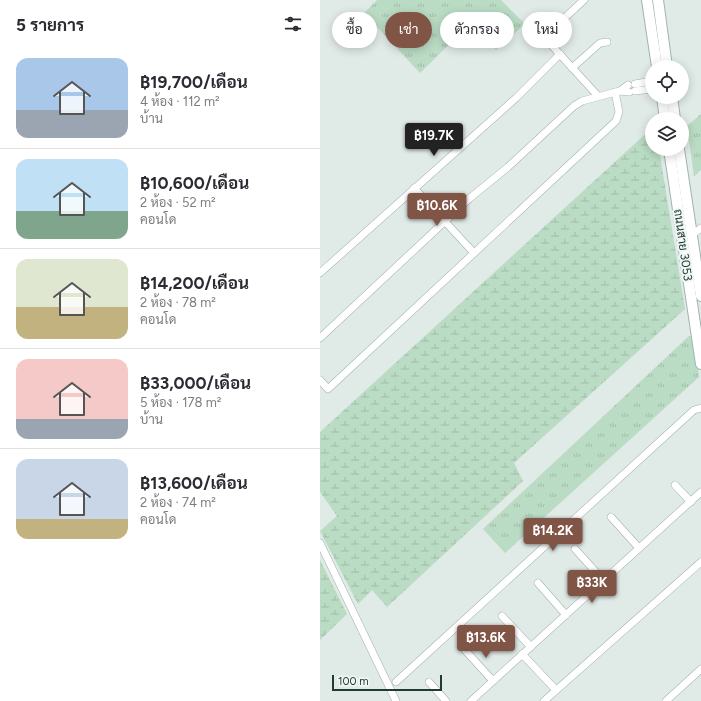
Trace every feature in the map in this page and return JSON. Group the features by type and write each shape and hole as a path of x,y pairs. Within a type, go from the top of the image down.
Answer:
{"main road":[{"path":"647,0 656,60"},
{"path":"658,0 666,60"},
{"name":"ถนนสาย 3053","path":"670,156 701,364"},
{"name":"ถนนสาย 3053","path":"680,156 701,296"}],"street":[{"path":"584,0 544,37 598,96"},
{"path":"572,68 600,43 607,42"},
{"path":"320,273 516,98 560,54"},
{"path":"320,338 445,221 508,167 574,106 582,101 645,83"},
{"path":"632,88 645,89"},
{"path":"320,380 328,389 616,121 619,112 617,91"},
{"path":"414,188 474,253"},
{"path":"692,235 701,228"},
{"path":"396,682 694,410 701,408"},
{"path":"675,484 691,502"},
{"path":"471,701 701,492"},
{"path":"611,517 640,548"},
{"path":"320,543 396,701"},
{"path":"575,549 604,581"},
{"path":"544,701 701,562"},
{"path":"538,583 566,615"},
{"path":"502,616 530,647"},
{"path":"465,650 493,680"},
{"path":"522,654 556,690"},
{"path":"666,701 701,669"},
{"path":"429,682 446,701"}],"green space":[{"path":"377,0 501,0 513,12 440,12 440,48 446,48 420,73 397,48 432,48 432,12 385,12 385,36 377,27 377,12 365,12"},
{"path":"514,13 522,21 522,27 514,34"},
{"path":"701,114 701,170 694,176 689,140 689,124"},
{"path":"645,134 645,156 660,156 685,309 514,463 523,481 387,607 372,590 358,604 320,531 337,516 320,492 320,432"},
{"path":"689,336 694,336 699,377 505,553 483,529"},
{"path":"320,560 347,614 320,640"}]}
